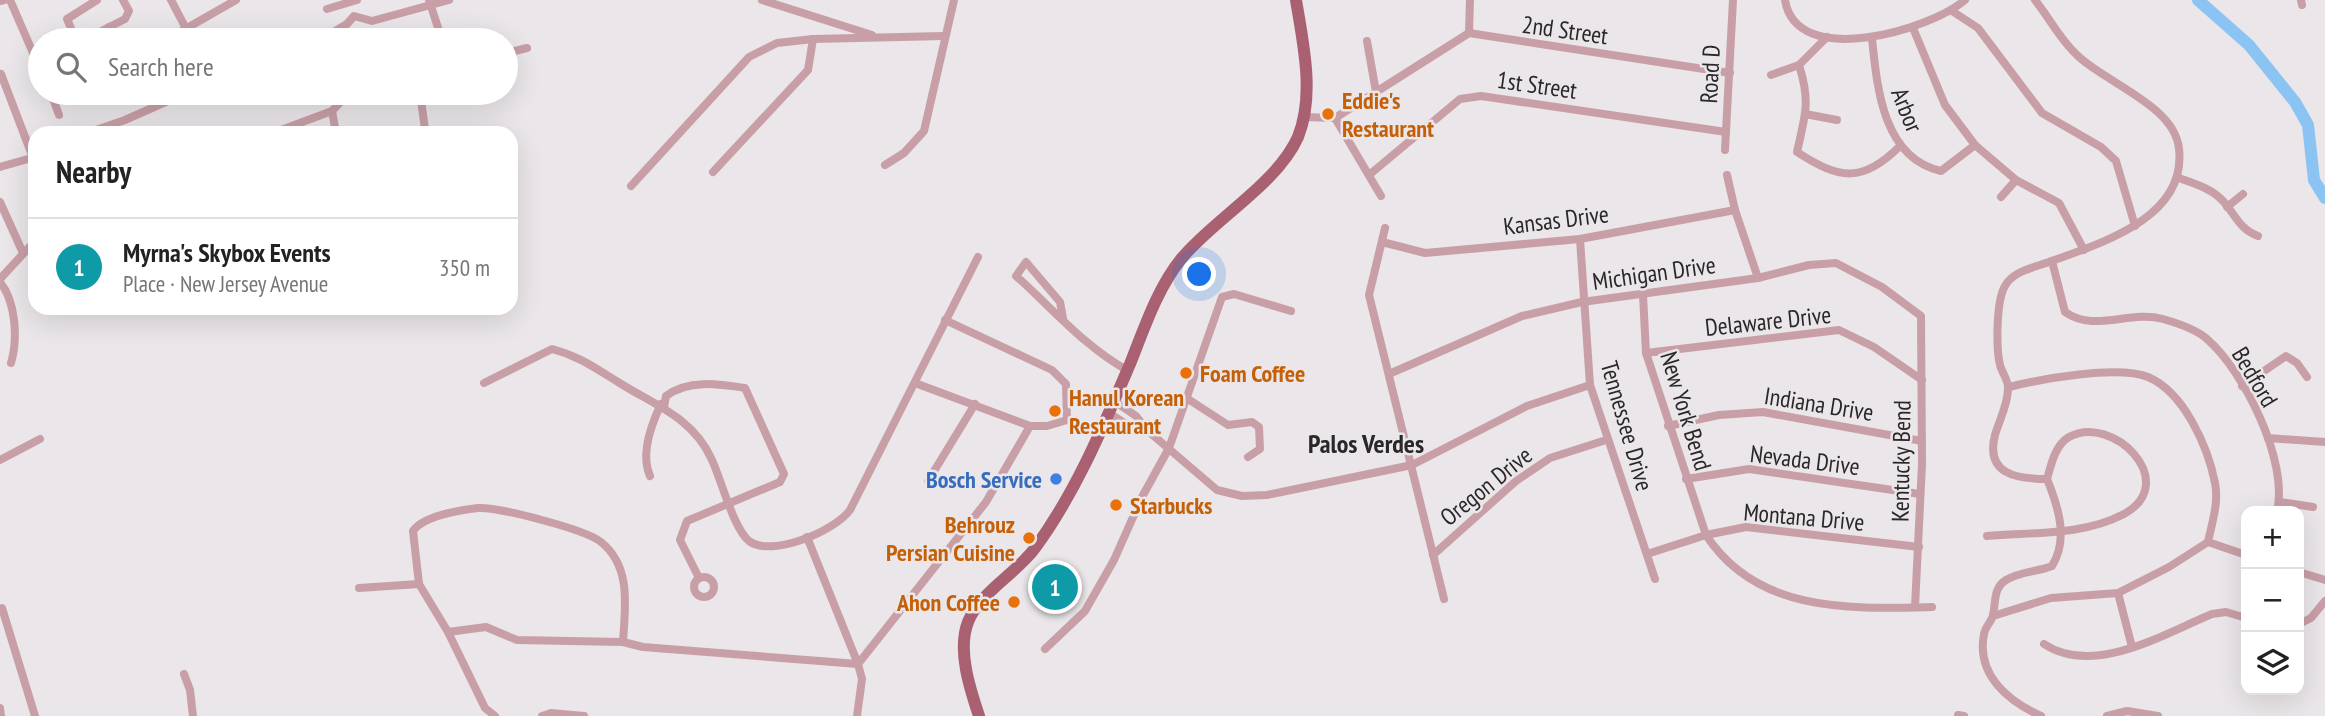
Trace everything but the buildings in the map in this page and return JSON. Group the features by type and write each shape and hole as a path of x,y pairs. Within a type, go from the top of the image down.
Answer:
{"main road":[{"path":"979,716 965,653 969,619 979,605 1036,547 1101,433 1165,284 1180,260 1289,153 1303,117 1306,75 1296,0"}],"street":[{"path":"10,0 28,41"},
{"path":"71,28 67,19 97,0"},
{"path":"109,27 127,16 129,11 123,0"},
{"path":"171,0 186,28"},
{"path":"327,9 357,0"},
{"path":"340,28 354,16 372,20 449,0"},
{"path":"762,0 881,38"},
{"path":"885,165 904,153 924,131 954,0"},
{"path":"1303,117 1335,118 1469,33 1470,0"},
{"name":"Road D","path":"1725,150 1733,0"},
{"path":"1785,0 1787,12 1801,28 1827,37 1872,38 1913,29 1952,11 1965,0"},
{"path":"2035,0 2072,51 2097,73 2163,116 2179,145 2179,178 2156,209 2135,226 2084,250 2014,275 2004,286 1997,336 2000,364 2009,387 1992,445 1993,460 2002,471 2027,479 2047,479"},
{"path":"189,28 230,1"},
{"path":"430,3 438,28"},
{"path":"1952,11 1978,28 2042,113 2101,147 2116,161 2135,226"},
{"path":"1913,29 1945,106 1975,145 2016,180 2059,204 2084,250"},
{"name":"2nd Street","path":"1469,33 1730,73"},
{"path":"631,186 749,57 777,43 813,39 944,36"},
{"path":"1771,75 1799,65 1827,37"},
{"name":"Arbor","path":"1872,38 1877,87 1900,146 1922,167 1941,171 1975,145"},
{"path":"713,172 808,70 813,39"},
{"path":"1367,41 1376,92"},
{"path":"518,50 527,48"},
{"path":"1799,65 1807,92 1797,152 1835,172 1866,173 1900,146"},
{"path":"1,74 28,144"},
{"name":"1st Street","path":"1369,175 1460,99 1481,96 1726,132"},
{"path":"56,105 59,115"},
{"path":"106,126 162,105"},
{"path":"303,126 332,111 338,105"},
{"path":"422,105 425,126"},
{"path":"332,111 335,126"},
{"path":"1805,114 1837,120"},
{"path":"1335,118 1381,196"},
{"path":"1,165 28,161"},
{"path":"1728,176 1735,210 1758,278"},
{"path":"2179,178 2209,189 2227,207 2236,221 2258,236"},
{"path":"2001,197 2016,180"},
{"path":"2227,207 2244,194"},
{"path":"0,202 23,253"},
{"name":"Kansas Drive","path":"1382,242 1425,253 1580,239 1735,210"},
{"path":"1385,228 1369,295 1444,599"},
{"name":"Tennessee Drive","path":"1580,239 1582,302 1590,385 1606,440 1655,579"},
{"path":"11,363 15,338 9,300 0,281 28,250"},
{"path":"484,383 552,349 593,364 618,382 662,405 692,428 704,443 745,536 757,545 773,547 836,525 850,510 978,257"},
{"name":"Bedford","path":"2052,261 2065,312 2076,319 2087,322 2140,316 2180,325 2205,337 2233,367 2268,438 2278,470 2279,506"},
{"path":"1063,318 1060,302 1026,262 1016,276 1063,318 1113,362 1127,370"},
{"name":"Michigan Drive","path":"1389,374 1521,316 1582,302 1758,278 1809,265 1836,263 1882,287 1921,316"},
{"path":"1045,649 1085,611 1114,560 1142,497 1169,448 1222,297 1234,294 1291,311"},
{"name":"New York Bend","path":"1643,295 1646,352 1668,426 1706,535"},
{"name":"Kentucky Bend","path":"1915,607 1922,441 1921,316"},
{"path":"945,320 1052,370 1066,384 1067,420"},
{"name":"Delaware Drive","path":"1646,352 1839,330 1874,347 1922,380"},
{"path":"2242,386 2286,356 2297,363 2307,377"},
{"path":"1993,616 2051,598 2118,593 2169,567 2208,542 2215,513 2216,485 2201,443 2170,390 2147,377 2127,373 2048,378 2009,387"},
{"path":"915,383 1030,426 1047,426 1067,420 1101,433"},
{"path":"650,476 645,465 647,446 666,396 677,387 705,385 747,390 784,477 780,482 692,517 684,526 680,540 682,547 699,578"},
{"path":"1112,407 1136,416 1149,432 1217,490 1242,496 1267,495 1412,466 1527,406 1590,385"},
{"path":"1188,399 1228,425 1252,422 1259,427 1260,449 1248,457"},
{"path":"928,481 975,404"},
{"path":"1112,407 1131,427 1149,432"},
{"name":"Indiana Drive","path":"1668,426 1720,415 1763,412 1922,441"},
{"path":"858,664 986,502 1030,426"},
{"path":"1987,536 2061,533 2123,514 2142,500 2148,480 2140,462 2128,447 2111,436 2090,433 2069,437 2054,453 2047,479 2059,506 2061,533 2052,566 2023,572 2004,581 1997,590 1993,616 1984,632 1983,658 1996,687 2022,708 2041,716"},
{"path":"2268,438 2325,442"},
{"path":"0,460 40,439"},
{"name":"Oregon Drive","path":"1433,555 1516,481 1575,448 1606,440"},
{"name":"Nevada Drive","path":"1686,479 1749,469 1920,494"},
{"path":"2280,502 2313,507"},
{"path":"495,716 485,708 448,632 419,584 413,531 422,523 479,508 579,530 602,543 625,579 623,642"},
{"name":"Montana Drive","path":"1647,554 1706,535 1746,527 1919,547"},
{"path":"1706,535 1720,558 1749,580 1779,595 1853,609 1932,607"},
{"path":"807,537 858,664 862,679 857,716"},
{"path":"2208,542 2241,553"},
{"path":"2304,574 2325,580"},
{"path":"359,588 419,584"},
{"path":"2118,593 2132,648"},
{"path":"2304,622 2311,618 2325,601"},
{"path":"2,608 35,716"},
{"path":"2043,644 2054,651 2086,658 2132,648 2212,614 2226,612 2241,616"},
{"path":"448,632 486,627 517,639 541,642 623,642 643,647 858,664"},
{"path":"184,674 190,690 193,716"},
{"path":"0,708 1,716"},
{"path":"2107,716 2127,711 2158,716"},
{"path":"542,716 551,713 584,716"}],"waterway":[{"path":"2198,0 2249,45 2295,102 2308,125 2314,180 2325,198"}],"place":[{"name":"Eddie's Restaurant","path":"1328,114"},
{"name":"Foam Coffee","path":"1186,373"},
{"name":"Hanul Korean Restaurant","path":"1055,411"},
{"name":"Bosch Service","path":"1056,479"},
{"name":"Starbucks","path":"1116,505"},
{"name":"Behrouz Persian Cuisine","path":"1029,538"},
{"name":"Myrna's Skybox Events","path":"1055,587"},
{"name":"Ahon Coffee","path":"1014,602"}],"district":[{"name":"Palos Verdes","path":"1366,443"}]}
